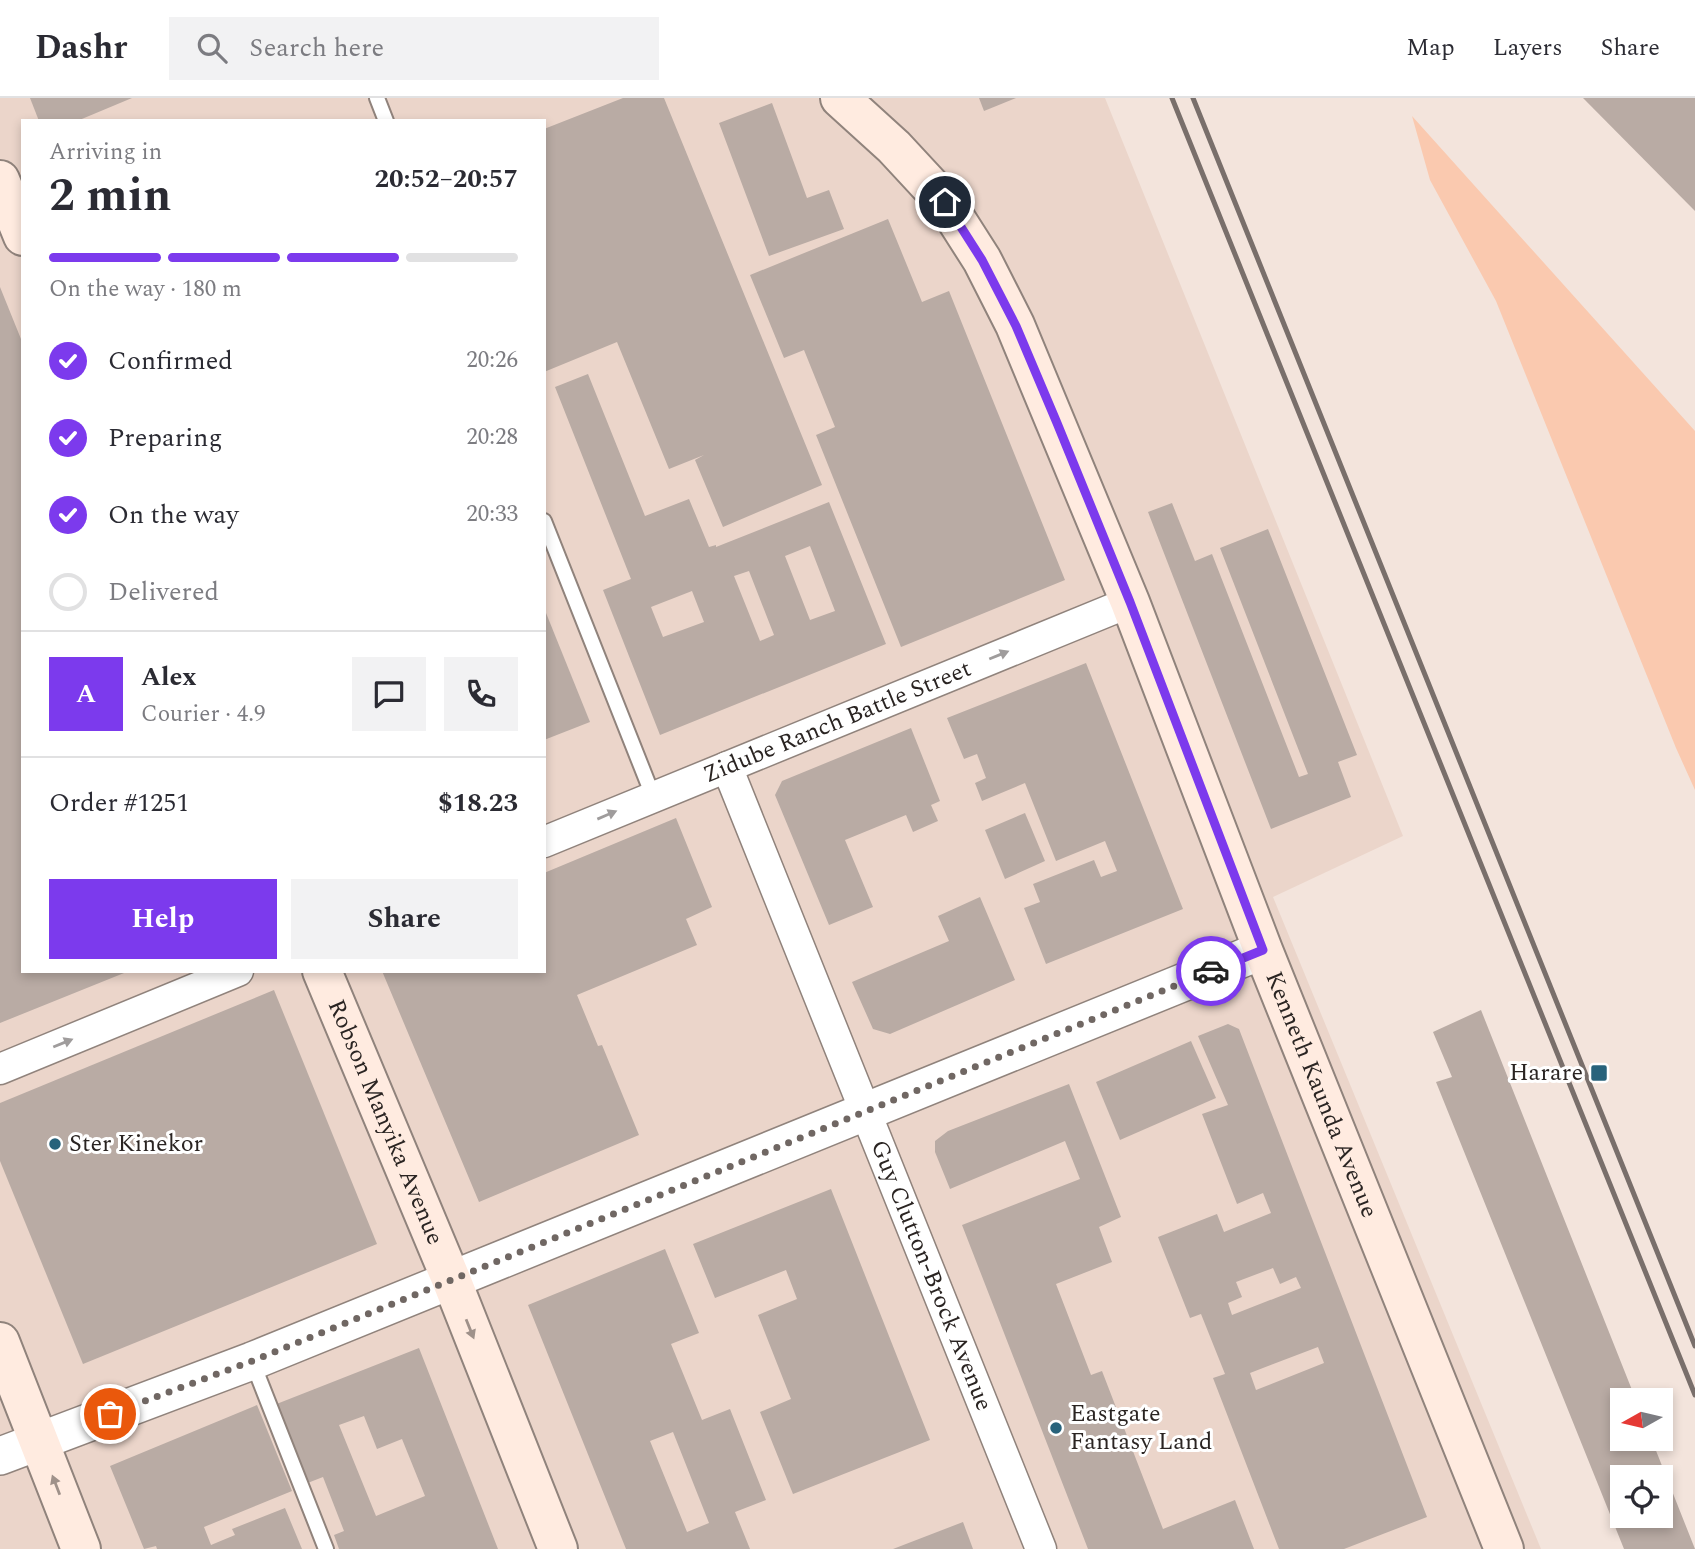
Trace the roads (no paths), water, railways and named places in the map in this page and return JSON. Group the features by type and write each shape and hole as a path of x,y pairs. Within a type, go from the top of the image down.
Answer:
{"main road":[{"name":"Kenneth Kaunda Avenue","path":"840,98 894,148 945,202 982,260 1016,326 1130,602 1263,950 1504,1549"},
{"path":"0,180 21,231"},
{"name":"Robson Manyika Avenue","path":"323,973 451,1279 558,1549"},
{"path":"0,1342 80,1549"}],"street":[{"name":"Zidube Ranch Battle Street","path":"546,841 1130,602"},
{"name":"Guy Clutton-Brock Avenue","path":"727,767 1041,1549"},
{"path":"0,1456 252,1361 1263,950"},
{"path":"0,1069 233,973"}],"lane":[{"path":"377,98 385,119"},
{"path":"546,526 653,796"},
{"path":"252,1361 326,1549"}],"railway":[{"path":"1172,98 1695,1395"},
{"path":"1193,98 1695,1346"}],"place":[{"name":"Harare","path":"1599,1073"},
{"name":"Ster Kinekor","path":"55,1144"},
{"name":"Eastgate Fantasy Land","path":"1056,1428"}]}
